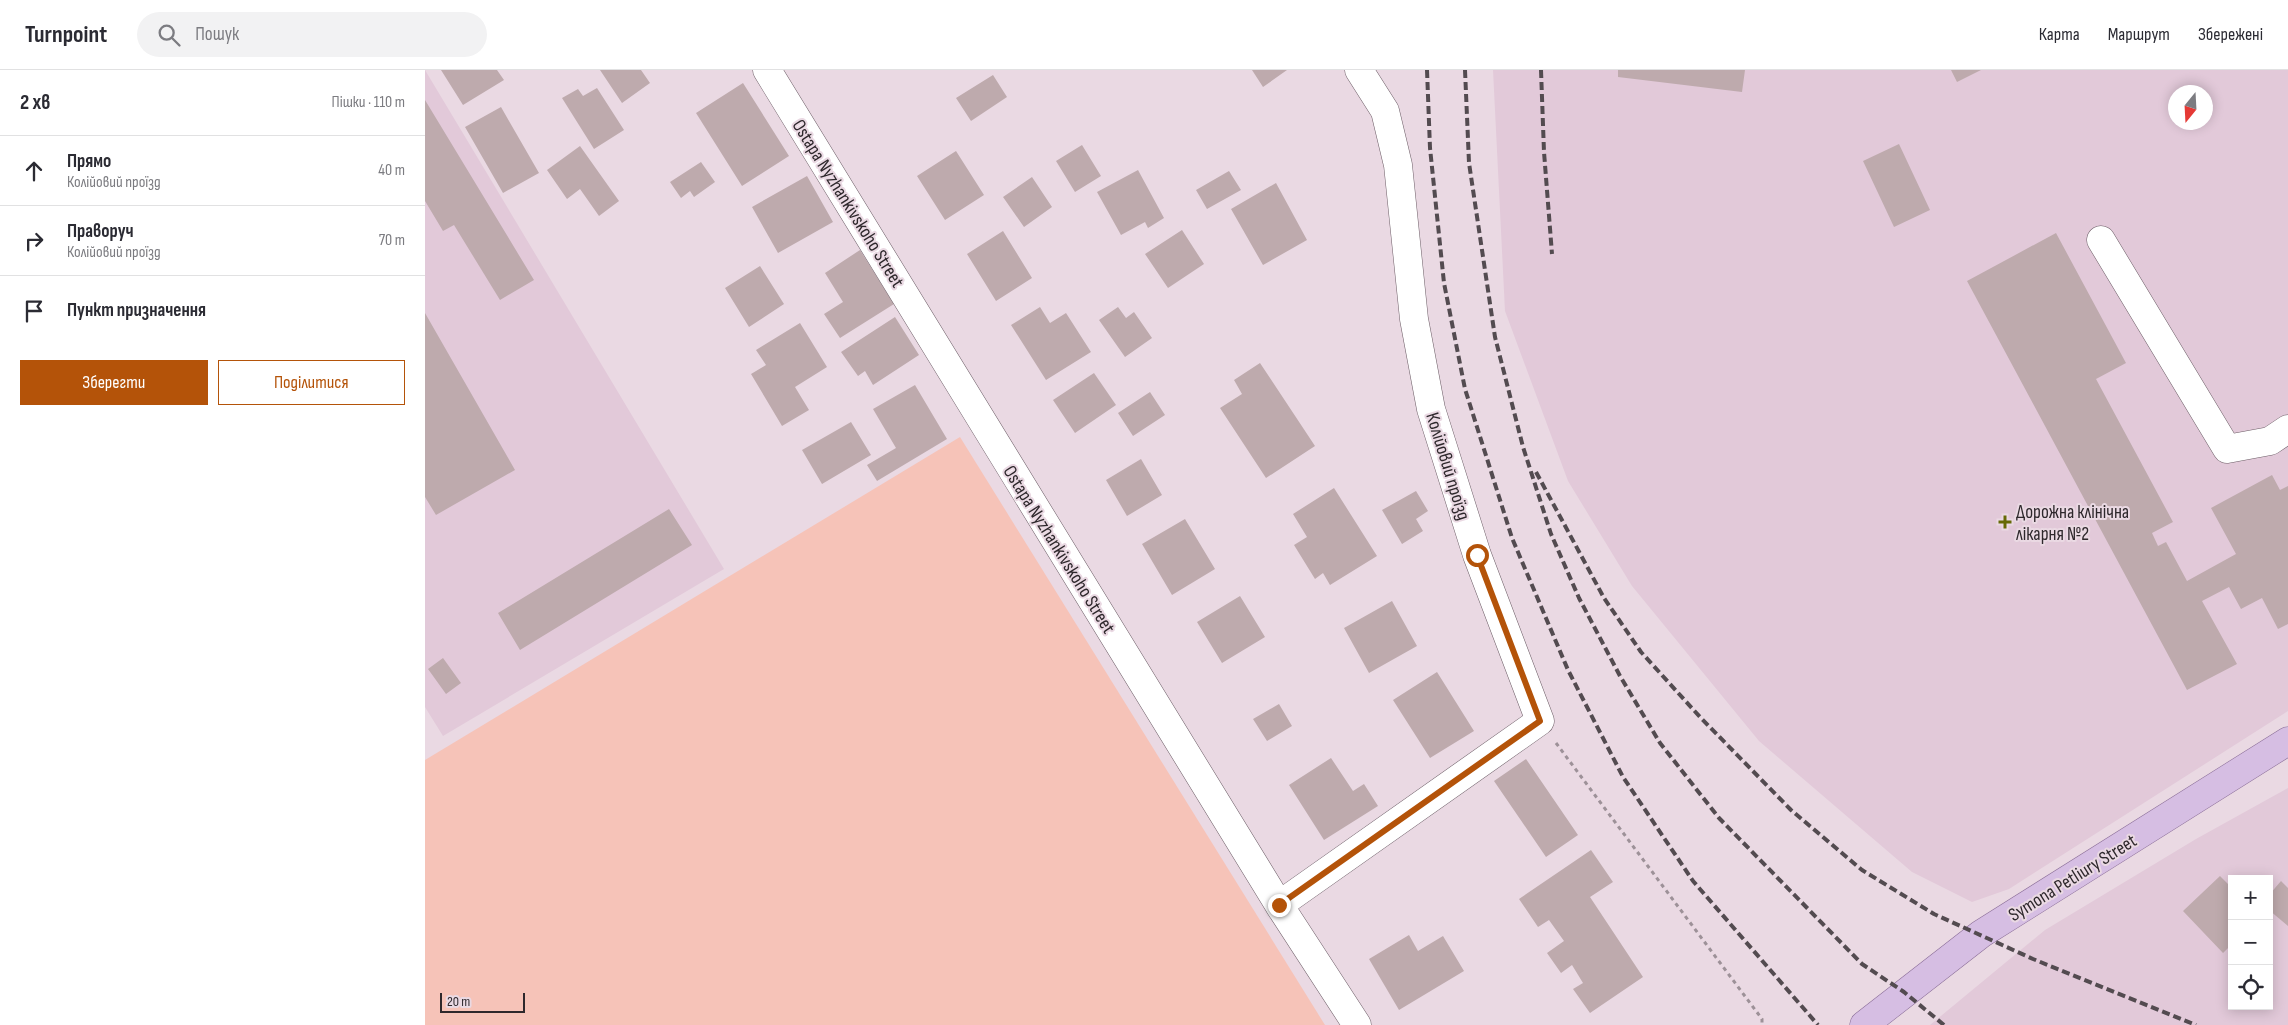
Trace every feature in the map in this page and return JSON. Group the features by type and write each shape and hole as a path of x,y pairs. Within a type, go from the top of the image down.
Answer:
{"main road":[{"name":"Symona Petliury Street","path":"1864,1025 1981,934 2288,742"}],"street":[{"name":"Ostapa Nyzhankivskoho Street","path":"767,70 1279,905 1357,1025"},
{"name":"Колійовий проїзд","path":"1359,70 1385,111 1398,165 1414,319 1431,409 1477,555 1540,721"},
{"path":"2101,240 2227,449 2270,441 2288,429"},
{"path":"1279,905 1540,721"}],"path":[{"path":"1540,721 1762,1019 1763,1025"}],"shaded area":[{"path":"425,70 724,569 443,736 425,707"},
{"name":"Дорожна клінічна лікарня №2","path":"1493,70 2288,70 2288,711 2009,889 1972,902 1912,872 1759,741 1632,586 1568,481 1505,311"},
{"path":"960,437 1325,1025 425,1025 425,760"},
{"path":"2288,788 2288,1025 1930,1025 2045,930 2196,839"}],"building":[{"path":"441,70 497,70 504,80 463,105"},
{"path":"600,70 641,70 650,83 622,103"},
{"path":"1252,70 1287,70 1263,87"},
{"path":"1618,70 1745,70 1742,92 1618,77"},
{"path":"1951,70 1981,70 1957,82"},
{"path":"993,75 1007,97 971,121 956,98"},
{"path":"743,83 789,156 742,186 696,113"},
{"path":"597,88 624,130 594,149 562,98 578,89 583,96"},
{"path":"425,100 534,280 500,300 454,225 443,231 425,201"},
{"path":"501,107 539,173 503,193 465,127"},
{"path":"1899,144 1930,210 1894,227 1863,161"},
{"path":"1082,145 1101,176 1075,192 1056,161"},
{"path":"580,146 619,201 599,216 580,189 567,199 547,170"},
{"path":"956,151 984,195 945,220 917,176"},
{"path":"701,162 715,182 694,197 690,191 681,198 670,182"},
{"path":"1138,170 1164,218 1148,228 1145,222 1121,235 1097,192"},
{"path":"1229,171 1241,190 1207,209 1196,190"},
{"path":"807,176 833,222 778,253 752,207"},
{"path":"1032,177 1052,207 1024,227 1003,197"},
{"path":"1276,183 1307,240 1263,265 1231,209"},
{"path":"1182,230 1204,264 1168,288 1145,254"},
{"path":"1003,231 1032,278 996,301 967,254"},
{"path":"2056,233 2126,363 2096,379 2173,522 2152,533 2158,546 2166,542 2187,581 2236,554 2211,508 2272,475 2280,490 2288,486 2288,624 2278,629 2262,598 2241,609 2229,587 2202,601 2237,664 2187,690 1967,281"},
{"path":"860,250 894,304 840,338 824,314 843,302 825,273"},
{"path":"760,266 784,304 749,327 725,288"},
{"path":"1040,307 1050,323 1066,313 1091,352 1046,380 1011,325"},
{"path":"1118,307 1126,318 1134,312 1152,338 1125,357 1099,320"},
{"path":"425,313 515,470 436,515 425,497"},
{"path":"895,317 919,355 873,385 865,371 858,376 841,352"},
{"path":"800,323 827,367 795,387 809,410 782,426 751,374 766,365 756,350"},
{"path":"1260,363 1315,446 1266,478 1220,408 1242,394 1234,380"},
{"path":"1094,373 1116,405 1075,433 1053,400"},
{"path":"915,385 947,439 877,481 867,465 896,448 873,409"},
{"path":"1150,392 1165,415 1133,436 1118,413"},
{"path":"851,422 871,455 822,484 802,450"},
{"path":"1141,459 1162,495 1127,516 1106,480"},
{"path":"1334,488 1377,556 1330,585 1323,573 1315,579 1294,545 1307,537 1293,514"},
{"path":"1416,491 1428,511 1416,519 1423,531 1402,544 1382,510"},
{"path":"669,509 692,545 520,650 498,613"},
{"path":"1185,519 1215,569 1172,595 1142,544"},
{"path":"1240,596 1265,637 1222,663 1197,622"},
{"path":"1392,601 1417,646 1369,673 1344,628"},
{"path":"443,658 461,683 446,694 428,669"},
{"path":"1437,672 1474,731 1430,758 1393,700"},
{"path":"1279,704 1292,726 1267,741 1253,719"},
{"path":"1331,758 1353,791 1364,784 1378,806 1324,840 1289,785"},
{"path":"1526,759 1578,835 1546,857 1494,781"},
{"path":"1591,850 1613,882 1590,897 1643,977 1590,1013 1573,989 1583,983 1572,965 1561,973 1547,953 1564,941 1549,920 1538,927 1519,899"},
{"path":"2220,876 2228,884 2228,948 2223,953 2183,911"},
{"path":"2281,881 2288,888 2288,926 2273,913 2273,890"},
{"path":"1409,935 1418,951 1443,936 1464,971 1399,1010 1369,959"}],"railway":[{"path":"1427,70 1430,148 1444,283 1465,389 1512,538 1568,670 1623,777 1693,881 1818,1025"},
{"path":"1465,70 1469,163 1495,337 1523,447 1551,534 1579,598 1620,676 1660,743 1719,818 1862,964 1904,992 1944,1025"},
{"path":"1541,70 1544,152 1552,254"},
{"path":"1536,472 1604,598 1641,652 1700,717 1791,810 1862,870 1934,914 2033,959 2196,1025"}],"place":[{"name":"Дорожна клінічна лікарня №2","path":"2005,522"}],"route":[{"path":"1279,905 1540,721 1477,555"}]}
